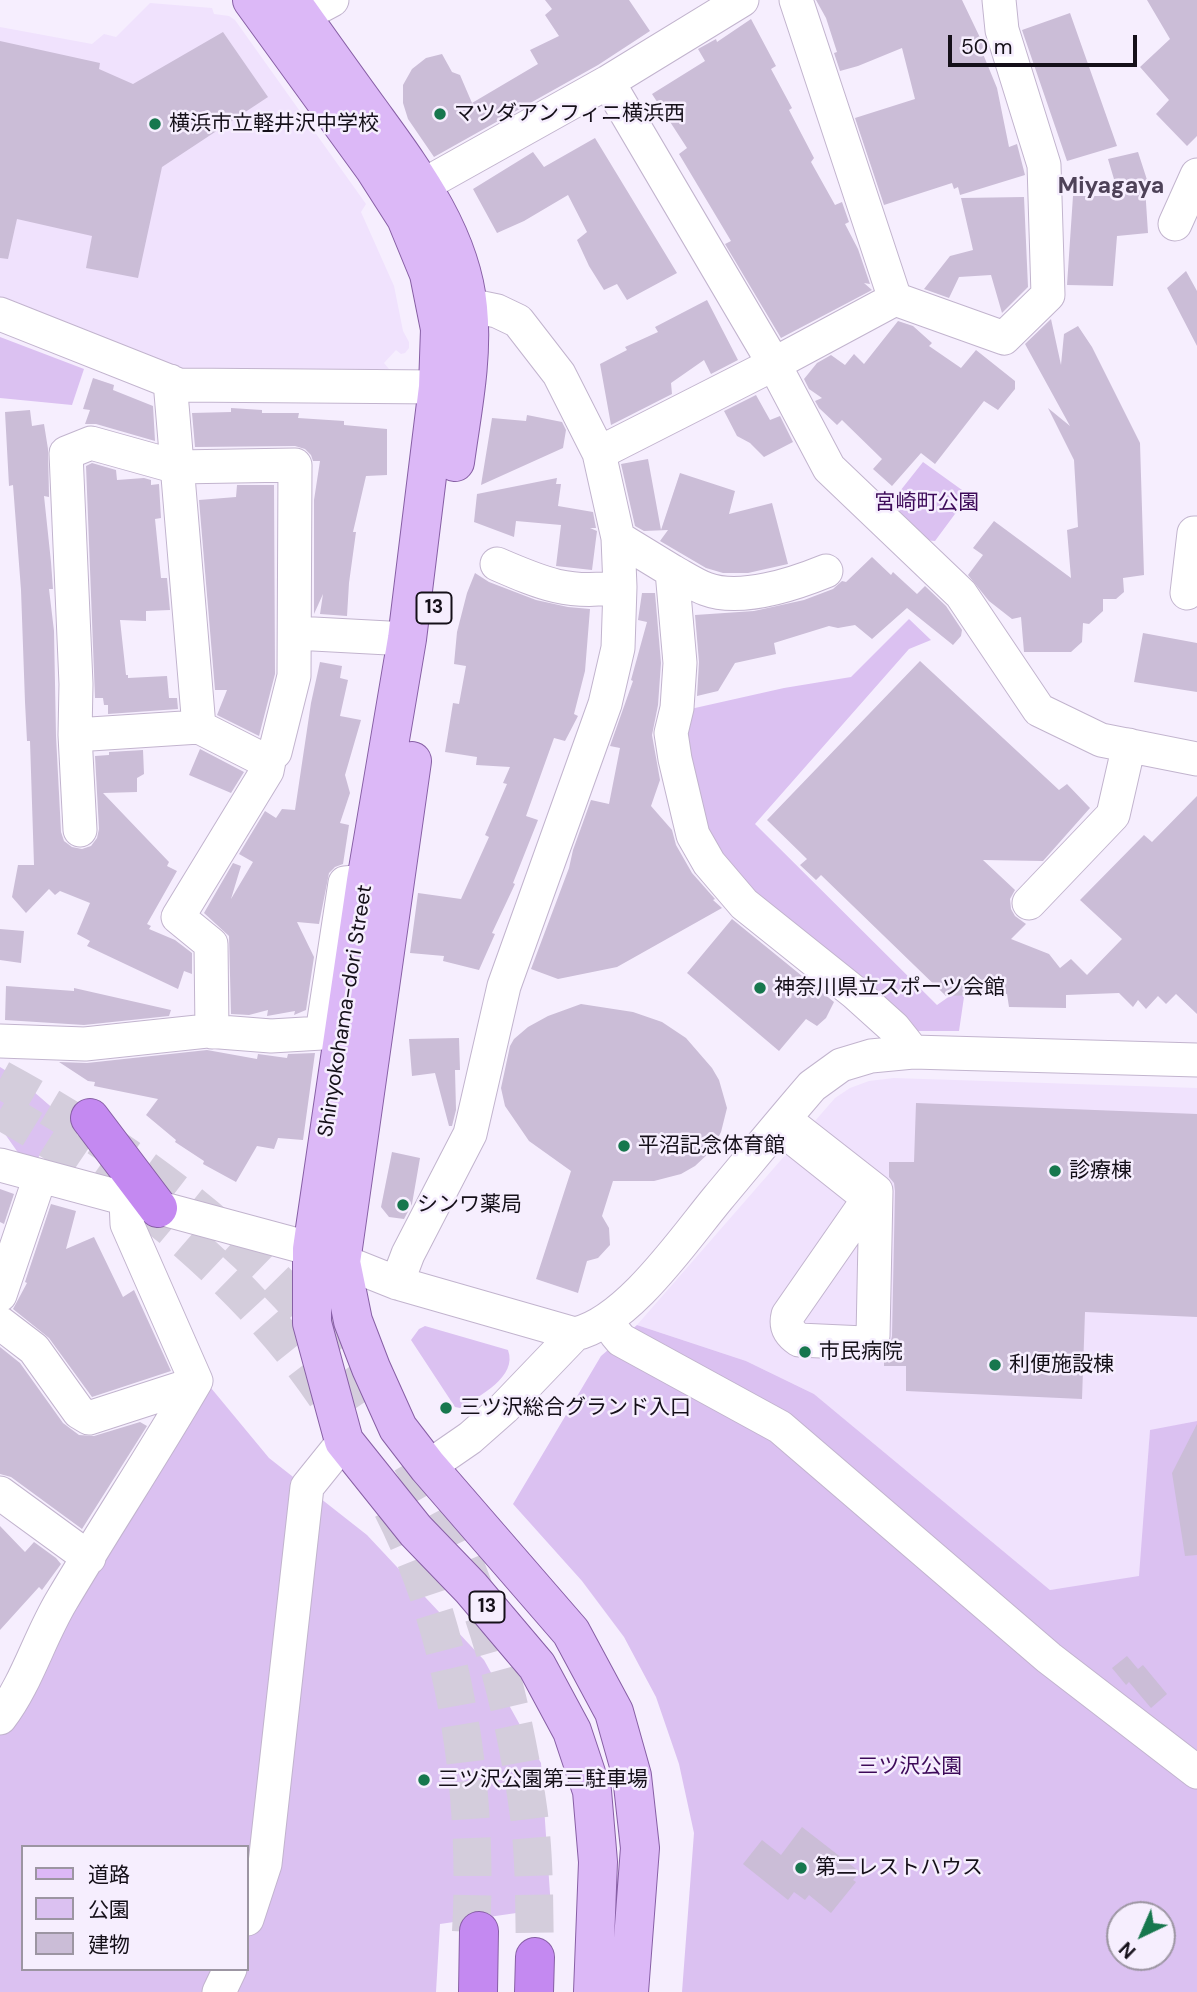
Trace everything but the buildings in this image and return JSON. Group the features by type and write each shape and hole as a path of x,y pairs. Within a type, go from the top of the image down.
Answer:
{"highway":[{"path":"90,1118 142,1204"},
{"path":"467,1992 475,1931 478,1992"}],"main road":[{"name":"Shinyokohama-dori Street","path":"253,0 374,168 406,218 429,274 440,329 438,387 407,639 366,881 326,1256 398,1428 428,1467 571,1632 614,1712 632,1776 640,1848 629,1992"},
{"name":"Shinyokohama-dori Street","path":"308,5 422,186 449,238 468,305 469,332 465,393 326,1256 312,1323 344,1441 416,1531 471,1588 537,1666 572,1731 592,1791 598,1862 593,1992"}],"street":[{"path":"422,186 608,82 742,0"},
{"path":"796,0 895,299"},
{"path":"599,453 895,299 1004,338 1048,295 1044,165 1002,30 999,0"},
{"path":"608,82 774,364 829,468 886,531 961,594 1039,710 1101,740 1197,759"},
{"path":"1175,223 1197,175"},
{"path":"397,1283 408,1254 471,1134 504,986 605,704 618,648 618,538 599,453 559,374 518,321 497,311 468,305"},
{"path":"0,314 179,385 438,387"},
{"path":"170,381 199,727"},
{"path":"75,735 199,727 260,758 275,752 294,676 295,465 177,467 91,443 66,453 76,684 75,735 80,830"},
{"path":"1185,593 1194,533 1197,533"},
{"path":"618,538 708,590 739,593 795,583 826,571"},
{"path":"497,564 537,582 563,589 593,592 620,587"},
{"path":"672,571 680,663 677,708 671,733 693,835 715,872 744,904 854,992 894,1028 913,1052"},
{"path":"295,633 407,639"},
{"path":"1029,903 1113,815 1129,745"},
{"path":"212,1032 211,944 178,917 267,771 270,756"},
{"path":"0,1041 85,1044 212,1032 271,1036 321,1033 345,883 366,881"},
{"path":"0,1165 326,1256 397,1283 575,1334 589,1331 604,1322 645,1286 812,1086 841,1065 871,1056 913,1052 1197,1060"},
{"path":"781,1122 876,1191 873,1335 863,1343 799,1340 791,1335 788,1329 788,1315 863,1206 864,1199 861,1192 781,1122"},
{"path":"0,1295 40,1177"},
{"path":"4,1710 16,1698 44,1633 196,1381 127,1224 142,1204"},
{"path":"0,1323 34,1349 79,1412 89,1418 194,1384"},
{"path":"428,1467 470,1438 504,1408 575,1334"},
{"path":"616,1334 621,1340 780,1426 1049,1658 1197,1772"},
{"path":"248,1916 265,1864 307,1487 344,1441"},
{"path":"0,1493 89,1558"},
{"path":"219,1992 229,1971"}],"shaded area":[{"name":"横浜市立軽井沢中学校","path":"150,3 212,8 214,14 229,16 235,20 366,204 361,212 394,286 403,331 409,342 405,353 401,354 396,350 384,363 389,369 362,373 180,371 0,300 0,27 92,44 104,34 116,37"},
{"path":"894,1078 1197,1088 1197,1421 1150,1431 1140,1579 1050,1590 814,1394 746,1361 637,1325 835,1098 850,1088 869,1081"}],"green space":[{"path":"0,337 84,369 72,405 0,398"},
{"name":"宮崎町公園","path":"923,462 969,495 935,541 924,540 889,505"},
{"path":"909,619 931,640 909,649 755,824 937,1005 957,991 964,997 959,1031 905,1031 713,860 677,733 686,710 784,688 851,677"},
{"path":"0,1067 18,1078 64,1118 36,1161 19,1154 0,1127"},
{"name":"三ツ沢公園","path":"637,1325 746,1361 814,1394 1050,1590 1139,1576 1150,1430 1197,1421 1197,1992 682,1992 694,1833 679,1764 656,1697 624,1637 582,1581 513,1504 601,1356"},
{"path":"425,1326 508,1350 510,1360 507,1369 495,1385 460,1408 455,1407 411,1340 419,1329"},
{"path":"211,1388 269,1458 367,1535 484,1660 541,1763 551,1908 440,1924 436,1992 0,1992 0,1708"}],"tunnel":[{"path":"0,1079 109,1145 212,1222 304,1311 344,1360 381,1413"},
{"path":"0,1110 95,1170 185,1240 227,1278 266,1319 334,1408"},
{"path":"411,1461 461,1555 484,1616 502,1679 517,1743 530,1826 535,1957"},
{"path":"392,1508 414,1556 432,1607 447,1660 458,1715 471,1825 471,1932"}],"place":[{"name":"マツダアンフィニ横浜西","path":"440,114"},
{"name":"横浜市立軽井沢中学校","path":"155,124"},
{"name":"神奈川県立スポーツ会館","path":"760,988"},
{"name":"平沼記念体育館","path":"624,1146"},
{"name":"診療棟","path":"1055,1171"},
{"name":"シンワ薬局","path":"403,1205"},
{"name":"市民病院","path":"805,1352"},
{"name":"利便施設棟","path":"995,1365"},
{"name":"三ツ沢総合グランド入口","path":"446,1408"},
{"name":"三ツ沢公園第三駐車場","path":"424,1780"},
{"name":"第二レストハウス","path":"801,1868"}],"district":[{"name":"Miyagaya","path":"1111,187"}]}
